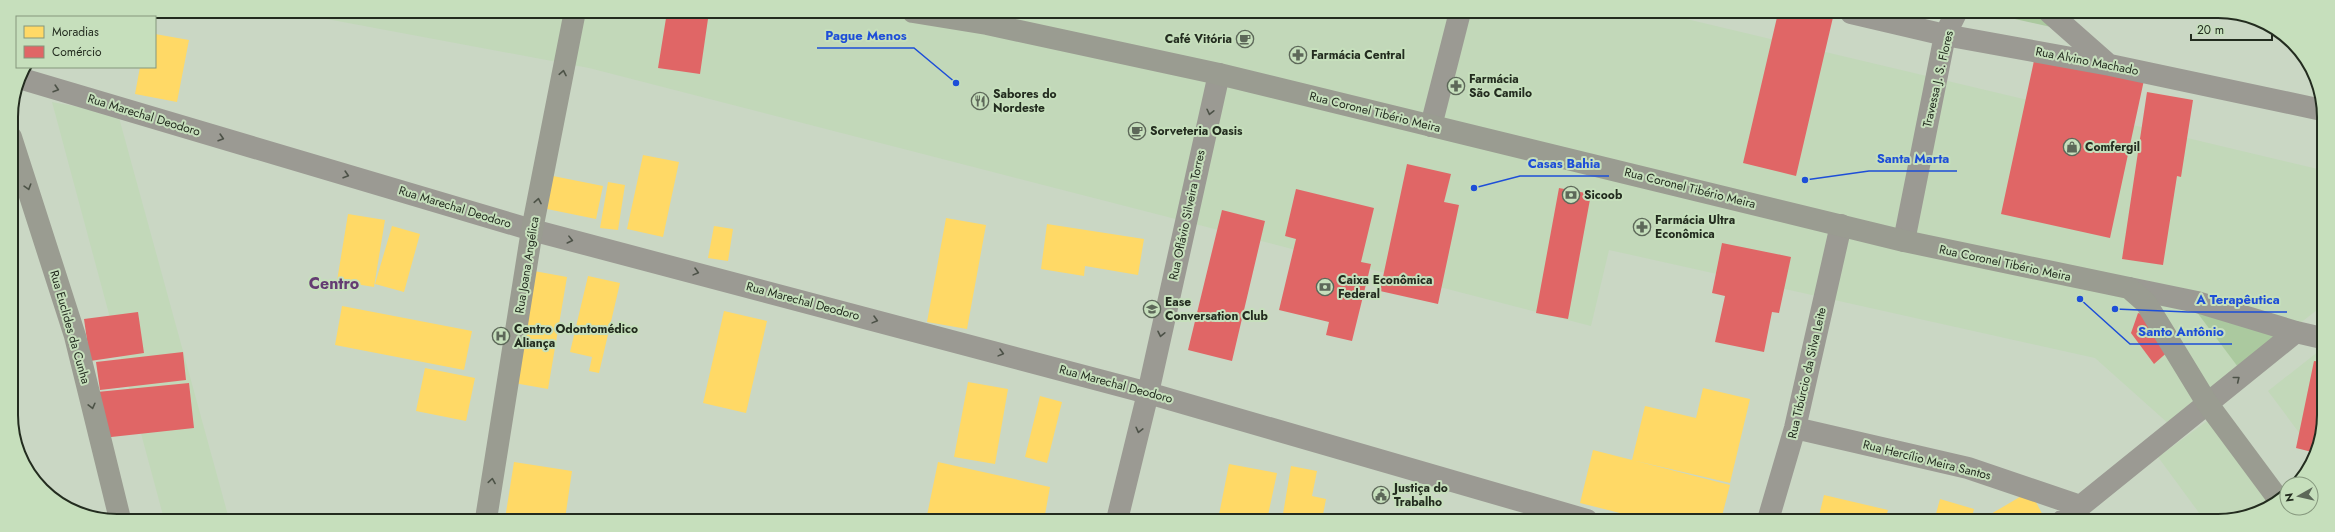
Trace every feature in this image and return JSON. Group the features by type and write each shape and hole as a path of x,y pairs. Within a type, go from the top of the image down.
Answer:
{"main road":[{"name":"Rua Joana Angélica","path":"487,514 532,230 574,18"},
{"name":"Rua Coronel Tibério Meira","path":"988,18 1841,225 1904,242 2129,288"},
{"name":"Rua Euclides da Cunha","path":"18,159 75,336 119,514"},
{"path":"2129,288 2146,303 2207,403 2275,495"}],"street":[{"path":"1431,126 1458,18"},
{"name":"Rua Alvino Machado","path":"1872,18 1945,35 2110,65 2316,109"},
{"name":"Travessa J. S. Flores","path":"1904,242 1945,35 1954,18"},
{"path":"2056,18 2110,65"},
{"name":"Rua Oflávio Silveira Torres","path":"1118,514 1148,392 1219,74"},
{"name":"Rua Marechal Deodoro","path":"26,80 532,230 1148,392 1566,514"},
{"name":"Rua Tibúrcio da Silva Leite","path":"1770,514 1795,428 1841,225"},
{"name":"Rua Coronel Tibério Meira","path":"2129,288 2197,302 2296,332 2317,337"},
{"path":"2070,514 2296,332"},
{"name":"Rua Hercílio Meira Santos","path":"1795,428 1968,468 2080,506"}],"shaded area":[{"path":"321,18 1682,18 2317,169 2317,310 2170,425 2095,358 1609,250 1591,326 589,68"},
{"path":"2010,18 2068,18 2087,35"},
{"path":"52,102 118,114 228,514 163,514"},
{"path":"2193,307 2288,328 2238,367"},
{"path":"2317,353 2317,415 2315,434 2311,449 2268,391"},
{"path":"2218,413 2278,493 2267,501 2243,511 2224,514 2200,514 2158,457"}],"building: Moradias":[{"path":"156,34 189,40 177,102 135,94 140,68 156,68"},
{"path":"643,155 679,162 663,237 627,229"},
{"path":"553,176 603,186 596,219 547,209"},
{"path":"608,182 625,185 618,230 600,228"},
{"path":"348,214 385,220 374,287 337,281"},
{"path":"946,218 986,225 967,329 927,322"},
{"path":"1047,224 1144,239 1138,275 1085,266 1084,276 1041,269"},
{"path":"392,226 420,234 404,292 375,284"},
{"path":"714,226 733,229 728,261 708,258"},
{"path":"534,271 567,277 548,389 514,383"},
{"path":"588,276 620,283 599,373 589,371 592,357 570,352"},
{"path":"342,306 472,331 464,370 335,345"},
{"path":"724,311 767,321 746,413 703,403"},
{"path":"425,368 475,378 466,421 416,411"},
{"path":"968,382 1008,389 995,464 954,457"},
{"path":"1703,388 1750,399 1730,483 1632,460 1645,406 1696,418"},
{"path":"1040,396 1062,402 1047,463 1025,457"},
{"path":"1593,450 1730,485 1723,514 1624,514 1580,503"},
{"path":"514,462 572,471 566,514 506,514"},
{"path":"938,462 1050,487 1045,514 927,514"},
{"path":"1229,464 1277,473 1268,514 1219,514"},
{"path":"1291,466 1317,471 1312,496 1326,499 1323,514 1283,514"},
{"path":"2030,491 2042,514 1991,514"},
{"path":"1824,495 1888,510 1887,514 1819,514"},
{"path":"1940,499 1974,509 1973,514 1936,514"}],"building: Comércio":[{"path":"666,18 708,18 700,74 658,68"},
{"path":"1777,18 1833,18 1796,176 1743,163"},
{"name":"Comfergil","path":"2035,56 2144,80 2110,238 2001,214"},
{"path":"2147,92 2193,100 2181,177 2177,176 2163,265 2122,259"},
{"path":"1407,164 1451,174 1444,202 1459,205 1438,304 1380,291"},
{"path":"1559,188 1591,194 1568,319 1536,313"},
{"name":"Caixa Econômica Federal","path":"1296,189 1374,208 1361,262 1371,264 1352,341 1326,335 1329,322 1279,310 1296,239 1285,236"},
{"path":"1222,210 1265,221 1232,361 1188,350"},
{"path":"1722,243 1791,257 1779,313 1772,312 1764,352 1715,342 1725,296 1712,293"},
{"path":"138,312 144,353 90,361 84,319"},
{"path":"2138,313 2153,318 2171,349 2154,364 2131,333"},
{"path":"183,352 186,380 100,390 96,362"},
{"path":"2314,361 2317,361 2317,415 2312,447 2310,451 2296,448"},
{"path":"189,383 194,428 102,438 97,392"}],"place":[{"name":"Café Vitória","path":"1245,39"},
{"name":"Farmácia Central","path":"1298,55"},
{"name":"Pague Menos","path":"956,83"},
{"name":"Farmácia São Camilo","path":"1456,86"},
{"name":"Sabores do Nordeste","path":"980,101"},
{"name":"Sorveteria Oasis","path":"1137,131"},
{"name":"Comfergil","path":"2072,147"},
{"name":"Santa Marta","path":"1805,180"},
{"name":"Casas Bahia","path":"1474,188"},
{"name":"Sicoob","path":"1571,195"},
{"name":"Farmácia Ultra Econômica","path":"1642,227"},
{"name":"Caixa Econômica Federal","path":"1325,287"},
{"name":"Santo Antônio","path":"2080,299"},
{"name":"Ease Conversation Club","path":"1152,309"},
{"name":"A Terapêutica","path":"2115,309"},
{"name":"Centro Odontomédico Aliança","path":"501,336"},
{"name":"Justiça do Trabalho","path":"1381,495"}],"district":[{"name":"Centro","path":"334,283"}]}
